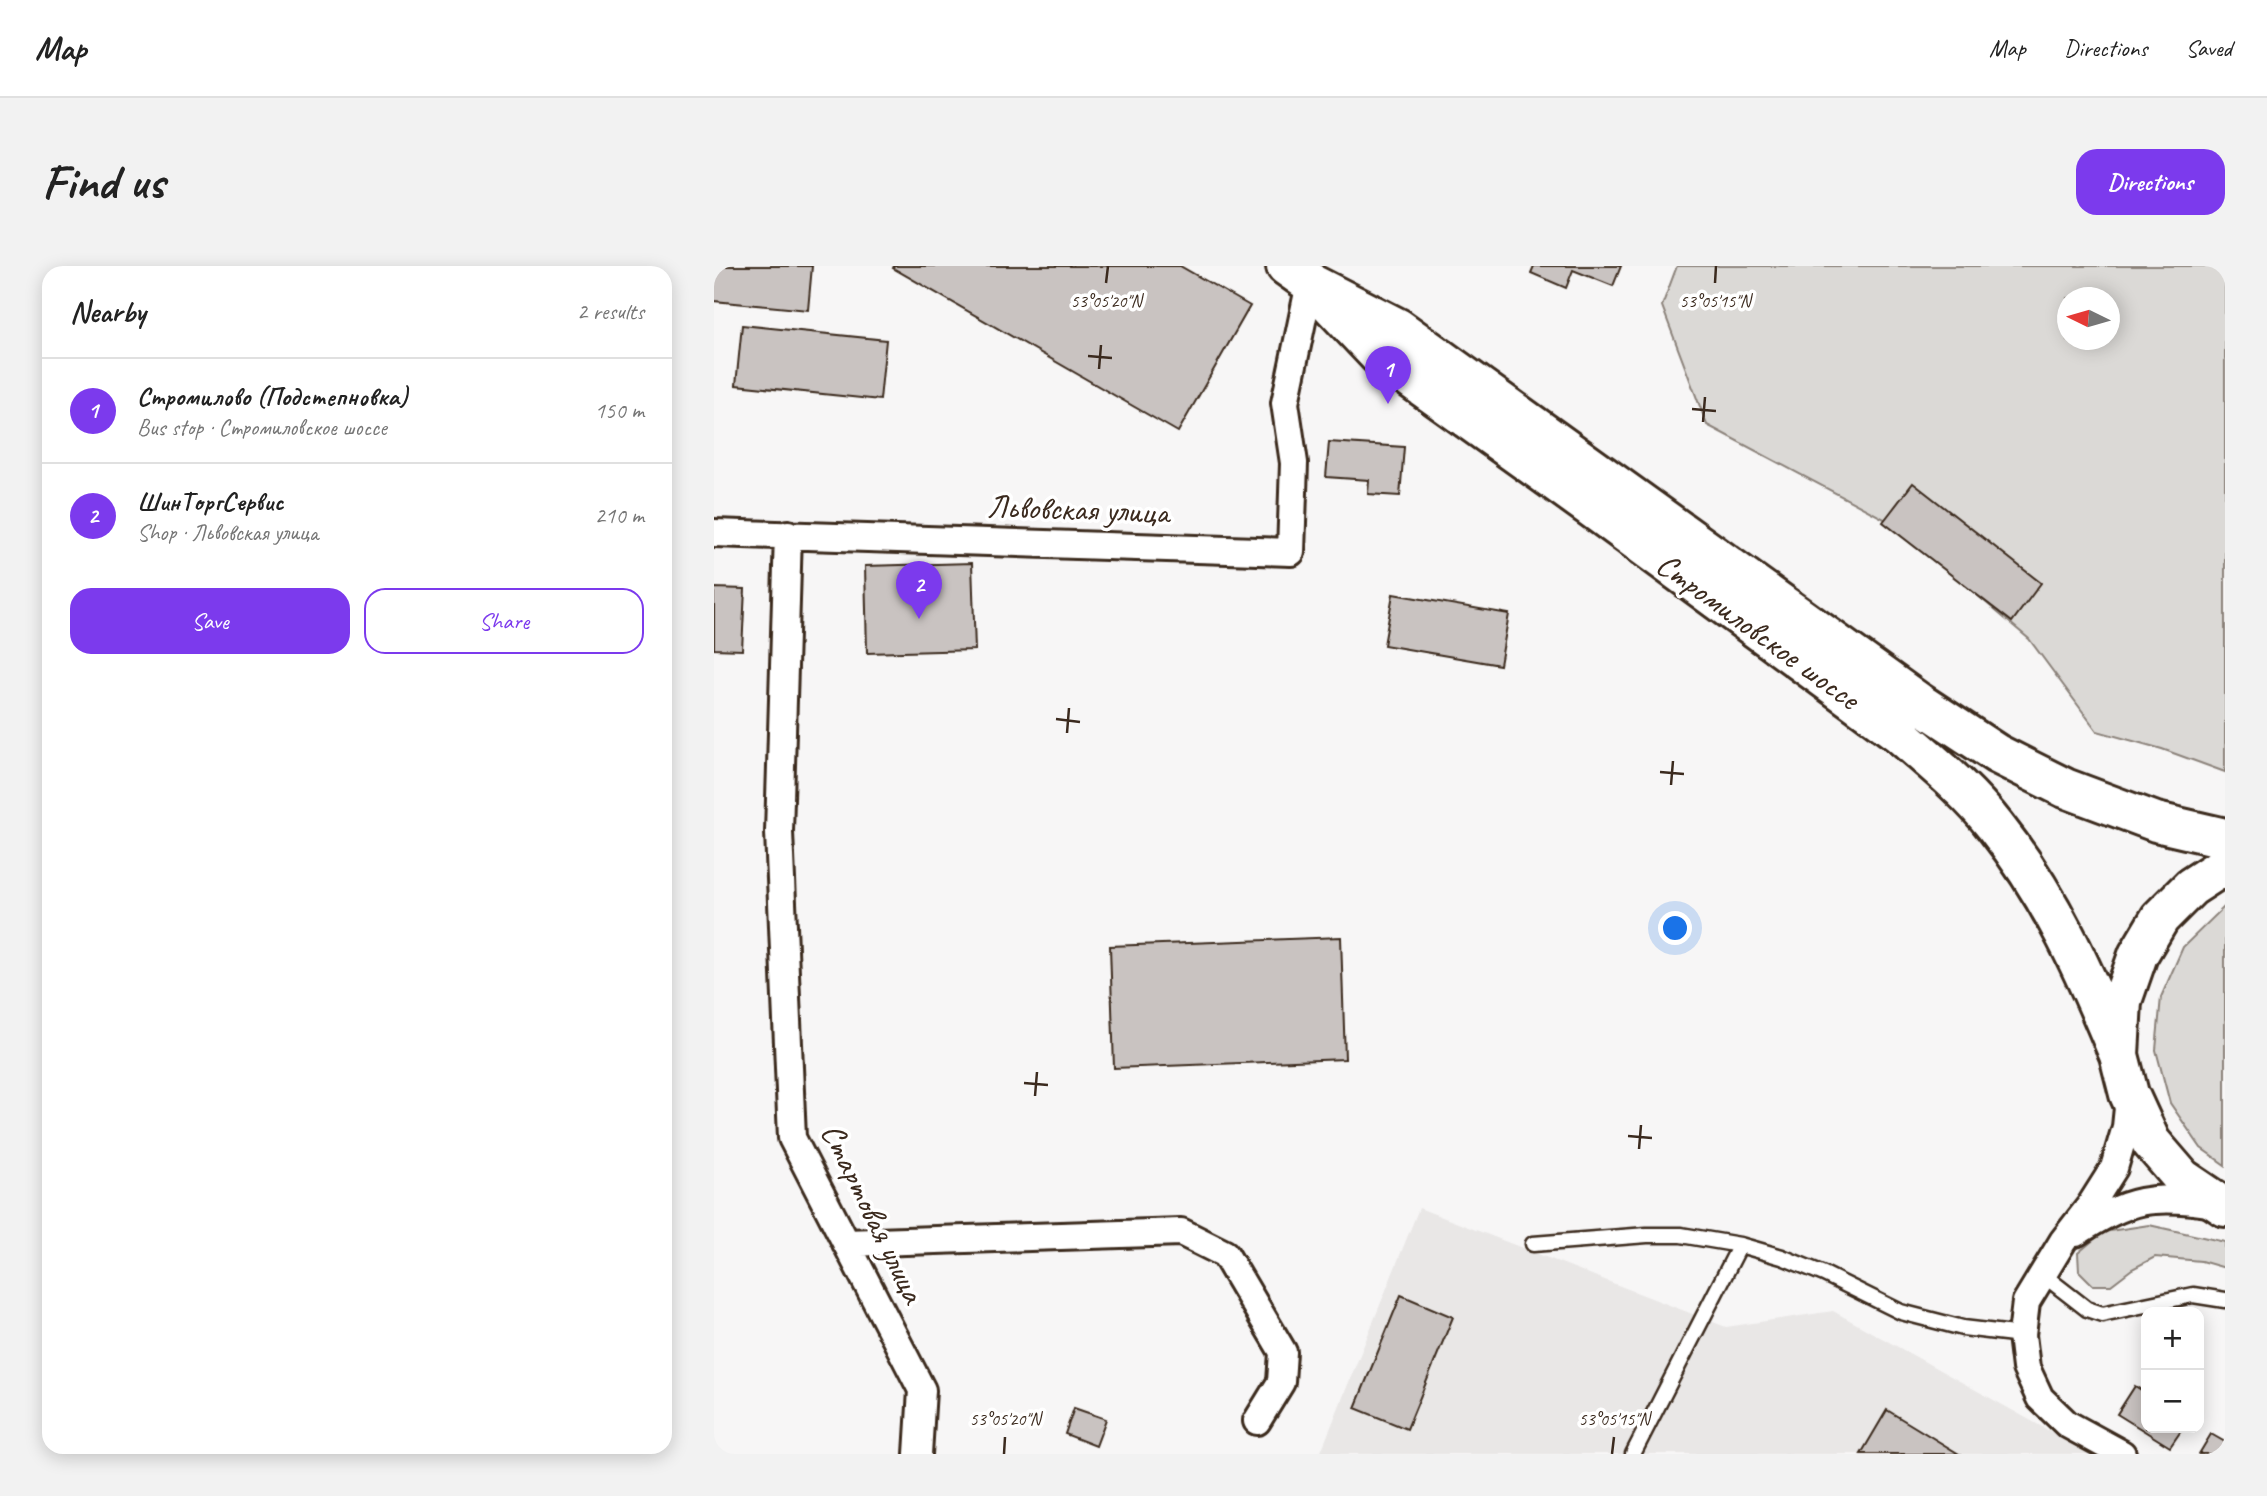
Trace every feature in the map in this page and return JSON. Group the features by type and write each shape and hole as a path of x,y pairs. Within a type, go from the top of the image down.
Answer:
{"main road":[{"name":"Стромиловское шоссе","path":"1302,272 1398,328 1918,702 1997,754 2066,788 2156,822 2225,838"},
{"name":"Стромиловское шоссе","path":"1302,272 1378,355 1878,718 1948,775 1995,825 2059,920 2119,1055"},
{"path":"2223,1206 2182,1178 2151,1142 2129,1094 2119,1055 2122,1001 2138,955 2160,918 2191,887 2225,865"}],"street":[{"name":"Львовская улица","path":"714,533 1291,552 1294,463 1284,403 1302,272"},
{"name":"Стартовая улица","path":"788,534 779,832 792,1138 922,1390 918,1454"},
{"path":"2122,1454 2067,1424 2040,1398 2026,1368 2022,1335 2026,1302 2063,1241 2114,1168 2126,1128 2129,1094"},
{"path":"2063,1241 2093,1222 2137,1202 2162,1198 2223,1206"},
{"path":"846,1243 1181,1232 1225,1254 1283,1352 1281,1382 1257,1421"}],"lane":[{"path":"1533,1244 1681,1235 1740,1245 1782,1257 1824,1274 1901,1312 1963,1328 2022,1335"},
{"path":"1633,1454 1740,1245"},
{"path":"2042,1274 2087,1309 2102,1314 2193,1295 2225,1300"}],"shaded area":[{"path":"1677,266 2225,266 2225,772 2162,749 2097,731 2029,639 1892,523 1707,425 1662,306"},
{"path":"2225,906 2225,1165 2201,1148 2170,1103 2156,1050 2161,997 2183,947"},
{"path":"1419,1208 1726,1327 1833,1311 2091,1454 1320,1454"},
{"path":"2149,1225 2225,1242 2225,1268 2201,1261 2155,1257 2132,1269 2111,1285 2093,1285 2079,1271 2078,1253 2103,1232"}],"building":[{"path":"714,266 812,266 808,310 714,301"},
{"path":"1180,266 1250,306 1178,432 893,268"},
{"path":"1534,266 1621,266 1613,286 1573,270 1566,288 1531,273"},
{"path":"742,325 886,340 880,400 736,385"},
{"path":"1329,442 1404,447 1400,496 1368,494 1369,480 1326,477"},
{"path":"1913,483 2041,583 2012,622 1883,522"},
{"path":"972,563 975,650 867,653 865,566"},
{"path":"714,588 745,589 742,650 714,649"},
{"path":"1393,594 1509,614 1500,665 1384,645"},
{"path":"1341,937 1345,1059 1114,1068 1110,946"},
{"path":"1401,1295 1453,1317 1407,1429 1355,1408"},
{"path":"2135,1386 2141,1390 2141,1429 2117,1414"},
{"path":"1074,1408 1106,1419 1096,1446 1065,1434"},
{"path":"1887,1410 1959,1454 1861,1454"},
{"path":"2148,1433 2180,1433 2170,1447"},
{"path":"2211,1434 2225,1442 2225,1454 2199,1454"}],"place":[{"name":"Стромилово (Подстепновка)","path":"1388,404"},
{"name":"ШинТоргСервис","path":"919,619"}]}
